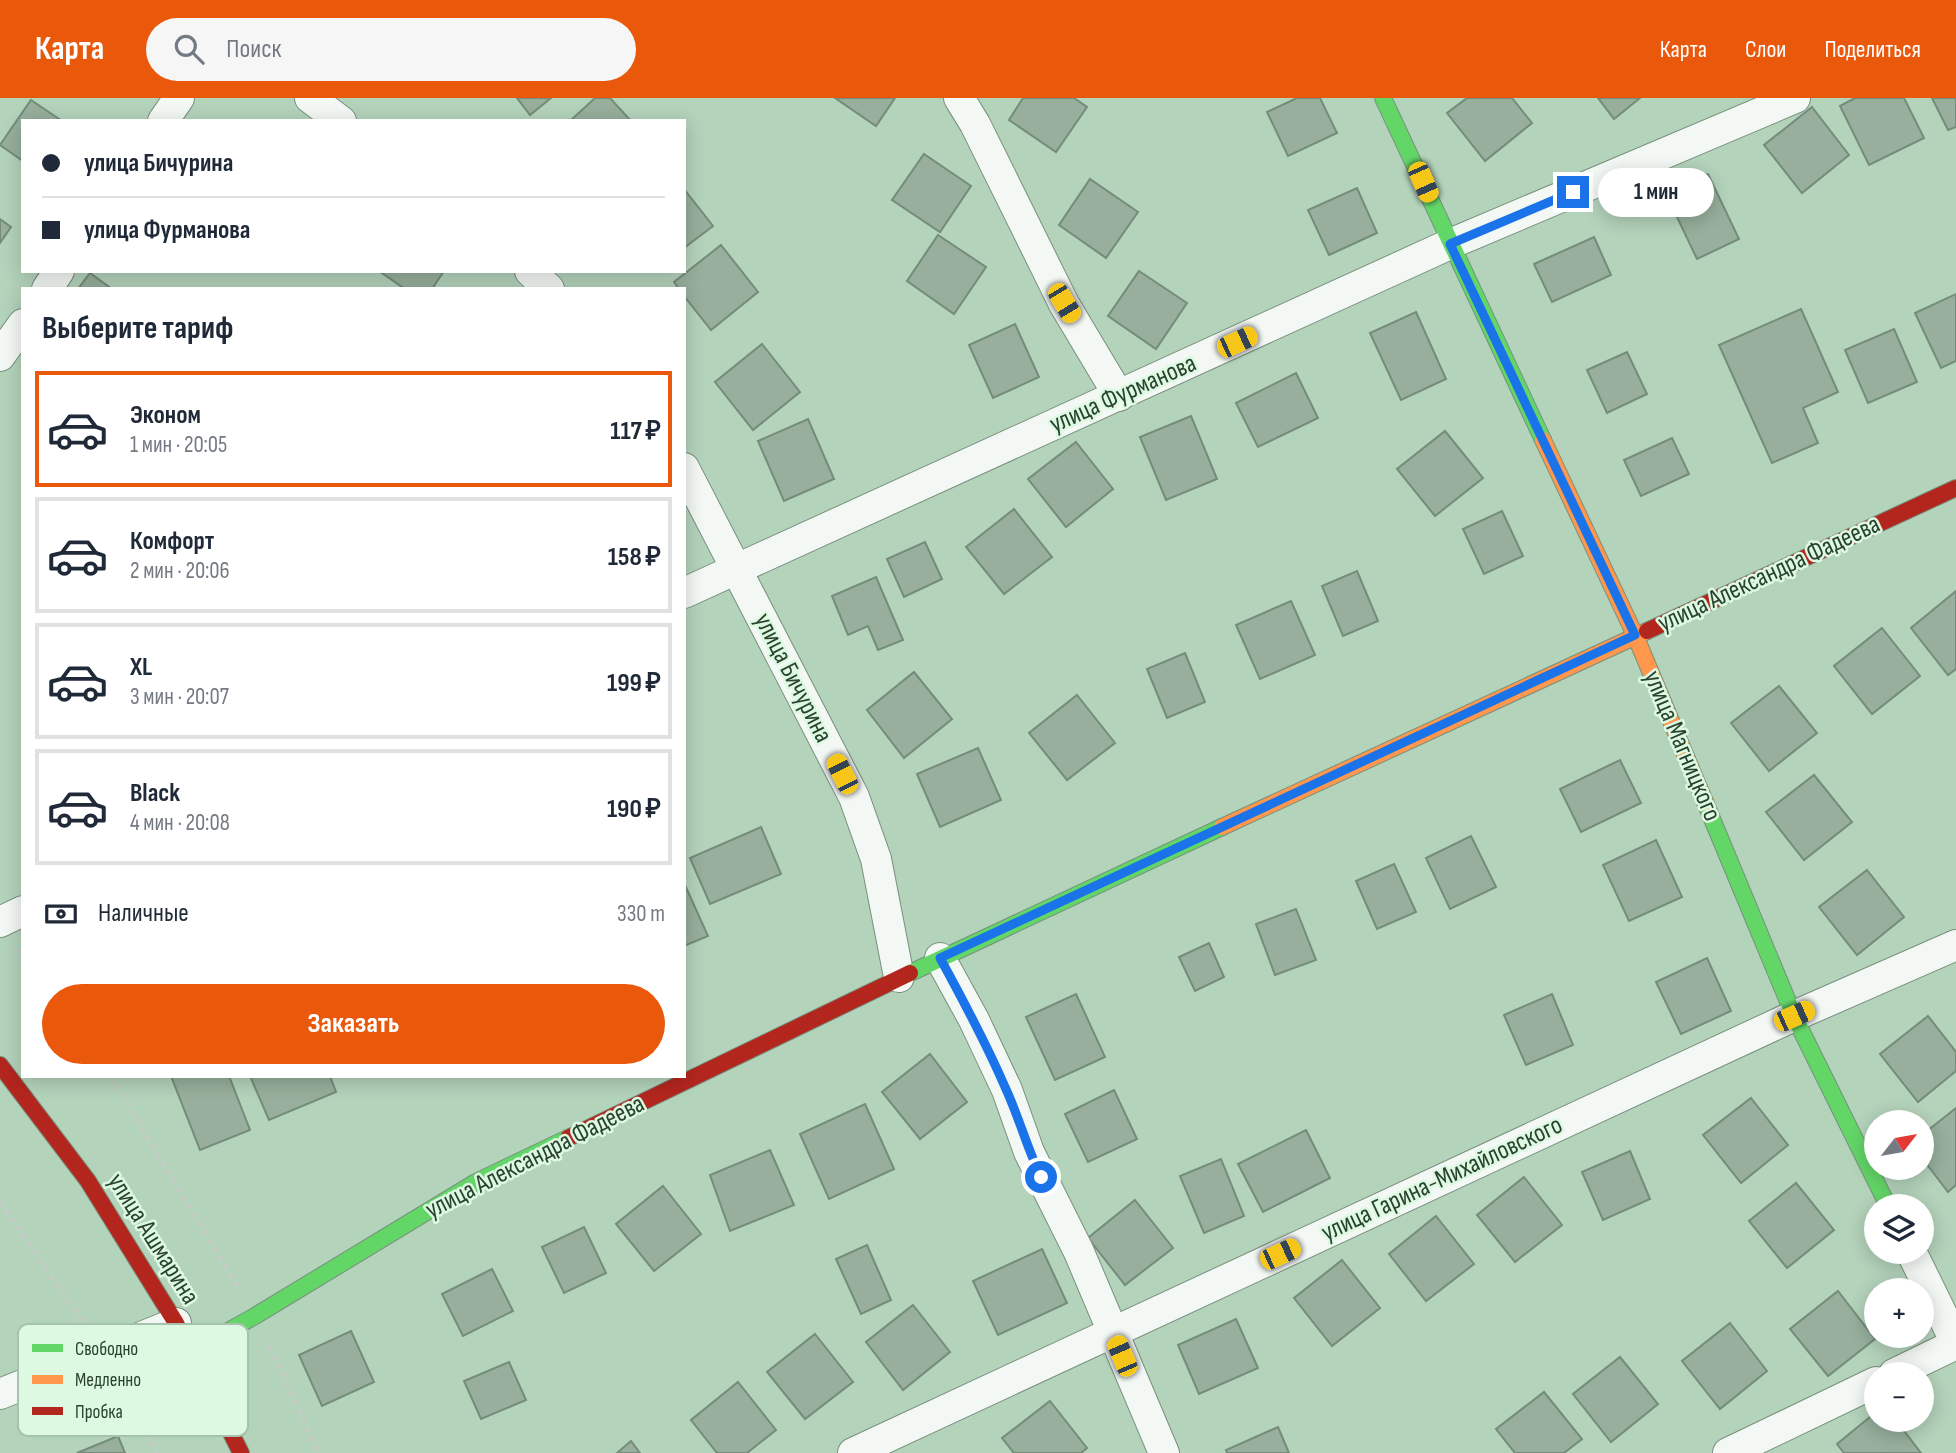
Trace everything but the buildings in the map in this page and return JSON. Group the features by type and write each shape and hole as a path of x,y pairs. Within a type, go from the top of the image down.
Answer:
{"street":[{"path":"164,119 179,98"},
{"path":"310,98 338,119"},
{"path":"960,98 1064,303 1119,396"},
{"name":"улица Магницкого","path":"1383,98 1635,635 1794,1016 1882,1194"},
{"name":"улица Фурманова","path":"686,592 1450,244 1795,98"},
{"path":"532,273 547,287"},
{"path":"0,356 21,327"},
{"name":"улица Бичурина","path":"686,472 854,797 876,859 899,977"},
{"name":"улица Александра Фадеева","path":"241,1324 475,1182 899,977 1956,488"},
{"path":"0,922 21,912"},
{"name":"улица Гарина-Михайловского","path":"853,1453 1794,1016 1956,945"},
{"path":"940,958 974,1020 1007,1090 1029,1152 1079,1252 1164,1453"},
{"name":"улица Ашмарина","path":"0,1065 88,1181 176,1323"},
{"path":"1917,1264 1956,1343 1918,1362"},
{"path":"0,1394 18,1387"},
{"path":"1728,1453 1864,1388"},
{"name":"улица Ашмарина","path":"233,1436 241,1453"}],"path":[{"path":"112,1078 255,1316 319,1453"}],"traffic: fast":[{"path":"1383,98 1543,440"},
{"path":"1705,802 1794,1016 1882,1194"},
{"path":"910,973 1222,827"},
{"path":"241,1324 476,1182 568,1138"}],"traffic: slow":[{"path":"1543,440 1635,635 1705,802"},
{"path":"1222,827 1647,631"}],"traffic: jam":[{"path":"1647,631 1956,488"},
{"path":"568,1138 910,973"},
{"path":"0,1065 88,1181 176,1324"},
{"path":"232,1436 241,1453"}],"route":[{"path":"1041,1177 1007,1090 974,1020 940,958 1635,635 1450,244 1573,192"}]}
